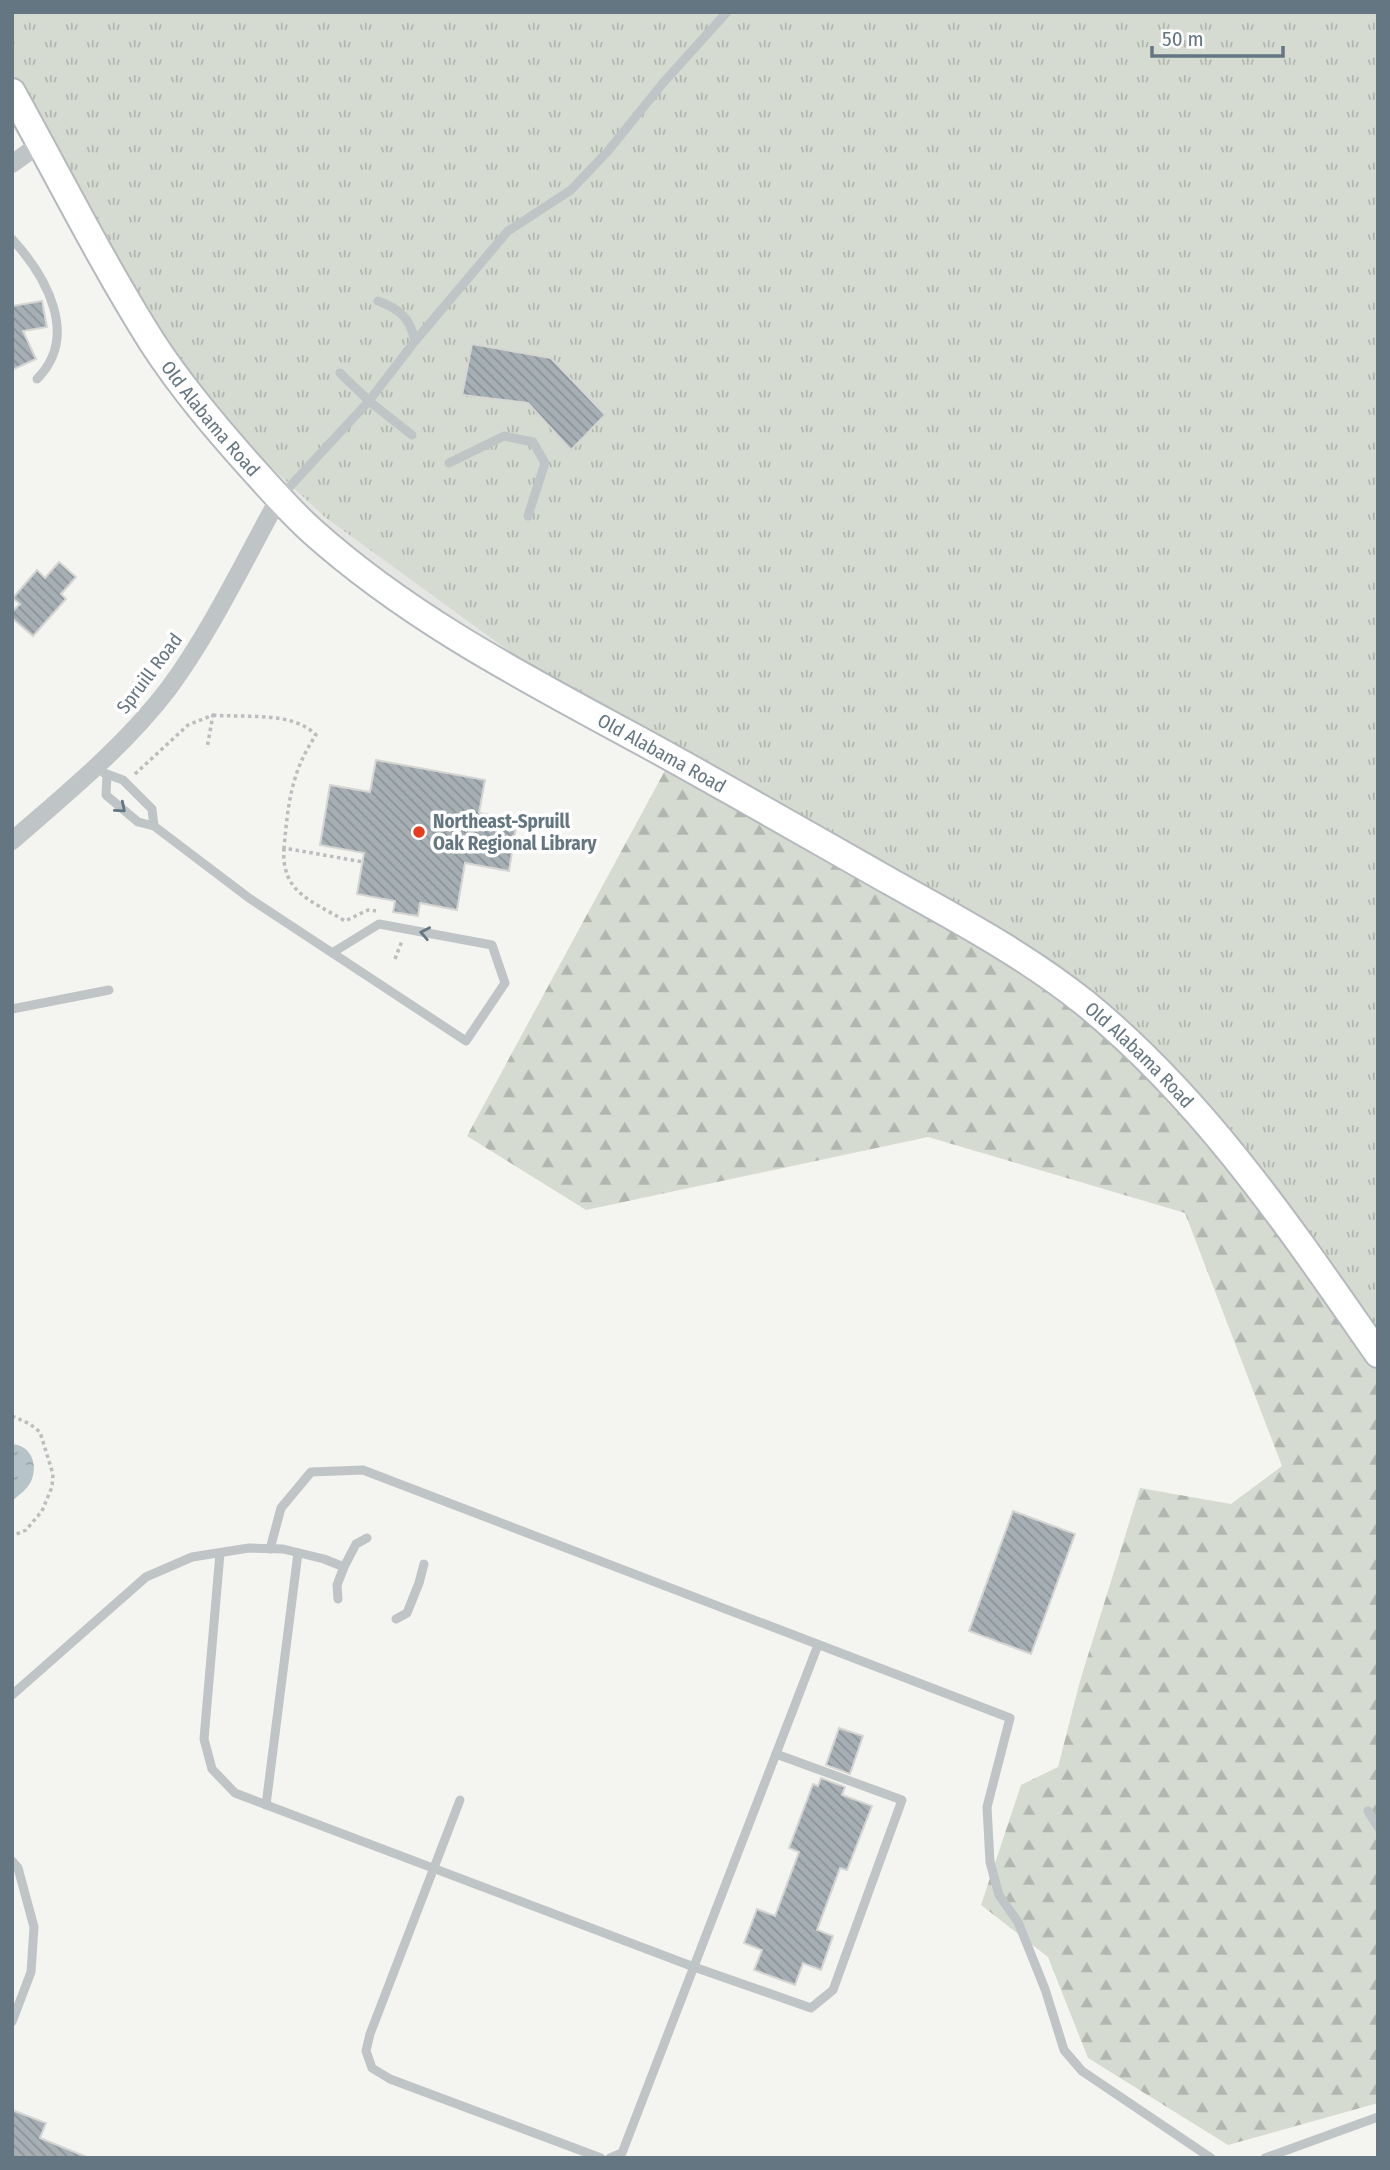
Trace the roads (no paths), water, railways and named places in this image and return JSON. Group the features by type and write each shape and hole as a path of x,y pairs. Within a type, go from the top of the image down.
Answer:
{"main road":[{"name":"Old Alabama Road","path":"12,92 120,288 154,344 225,438 309,528 347,561 439,628 995,941 1084,1002 1152,1062 1206,1120 1273,1203 1378,1354"}],"street":[{"path":"12,164 41,144"},
{"name":"Spruill Road","path":"12,841 102,770 140,723 194,653 279,498"}],"lane":[{"path":"279,498 369,401 415,341 508,231 571,190 608,151 671,74 727,12"},
{"path":"12,239 37,273 57,317 58,342 54,356 37,379"},
{"path":"378,301 396,308 405,316 412,327 415,341"},
{"path":"340,373 369,401 412,435"},
{"path":"449,463 504,436 533,442 545,463 528,516"},
{"path":"102,770 126,782 152,809 155,826"},
{"path":"102,770 106,795 138,822 155,826 235,889 332,953 466,1041 505,984 492,946 379,924 332,953"},
{"path":"12,1009 109,990"},
{"path":"270,1549 281,1508 311,1472 363,1470 1010,1718 987,1807 990,1862 999,1895 1018,1922 1045,1989 1064,2050 1082,2071 1211,2158"},
{"path":"338,1599 337,1585 344,1567 356,1544 367,1538"},
{"path":"12,1695 146,1577 192,1557 248,1548 270,1549 298,1553 344,1567"},
{"path":"220,1553 204,1739 212,1769 235,1793 694,1967 811,2008 833,1990 902,1800 776,1754"},
{"path":"267,1805 298,1553"},
{"path":"396,1619 407,1613 424,1564"},
{"path":"610,2158 622,2153 818,1645"},
{"path":"460,1800 370,2034 366,2052 372,2068 390,2079 601,2158"},
{"path":"1368,1811 1378,1827"},
{"path":"12,1861 18,1868 34,1927 31,1972 12,2022"},
{"path":"1265,2158 1378,2116"}],"water":[{"path":"12,1444 28,1451 33,1461 34,1473 29,1485 12,1501"}],"place":[{"name":"Northeast-Spruill Oak Regional Library","path":"419,832"}]}
